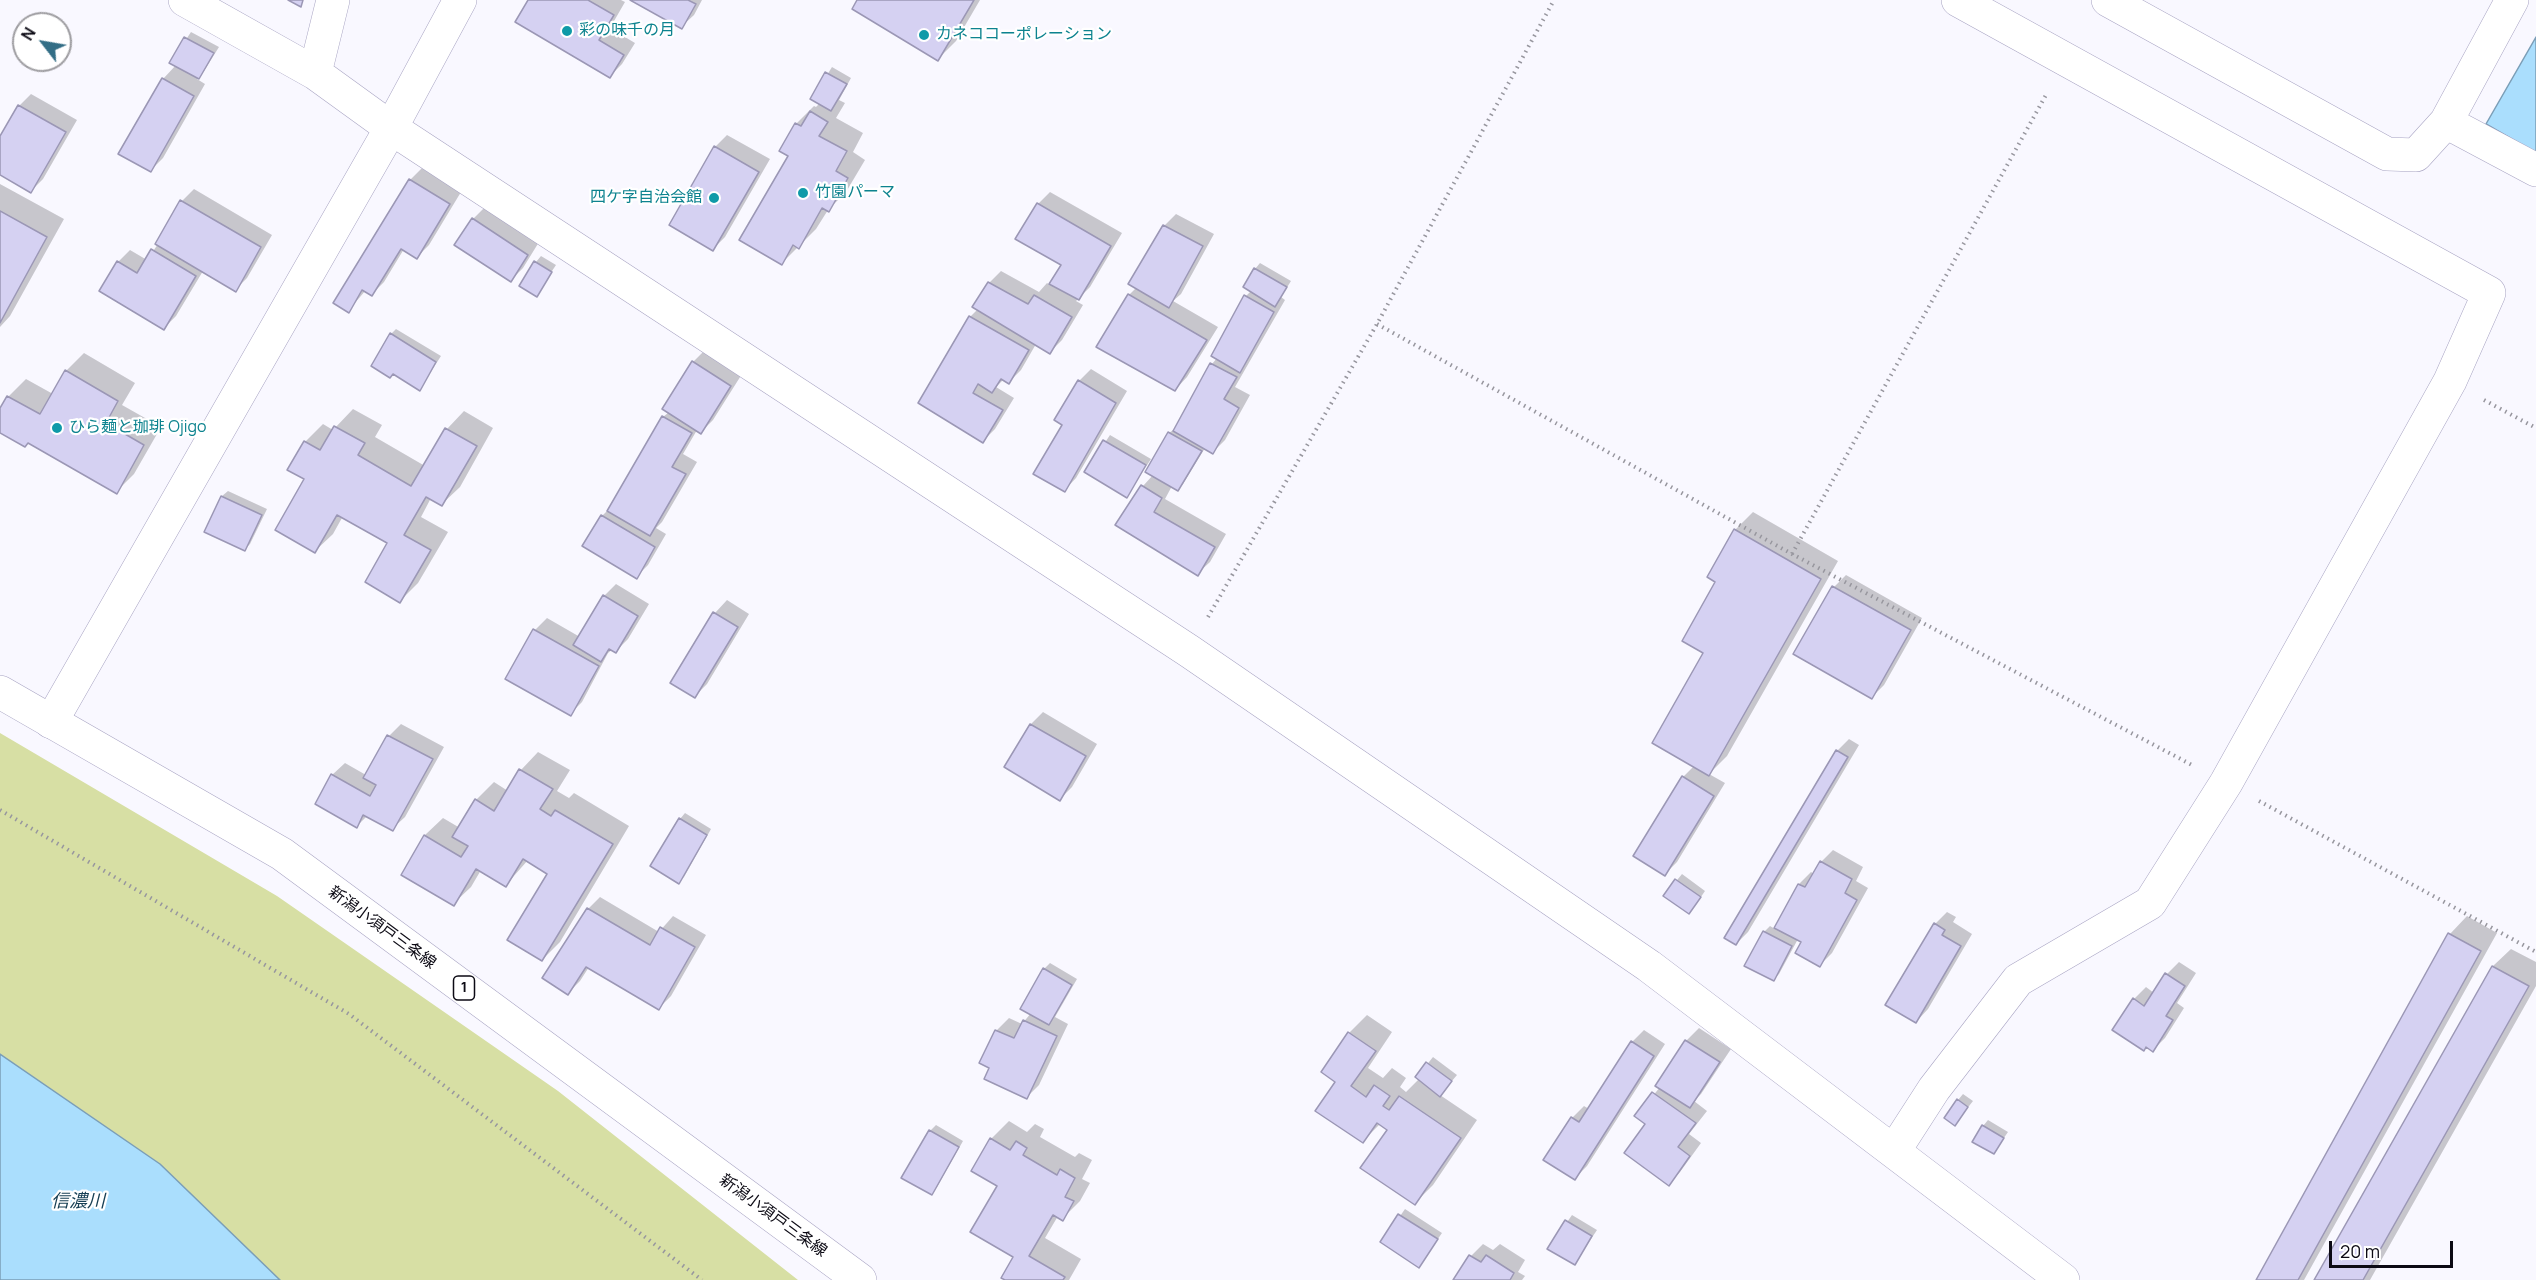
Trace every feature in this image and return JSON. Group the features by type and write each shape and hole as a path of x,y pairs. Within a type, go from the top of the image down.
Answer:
{"street":[{"path":"185,0 315,74 391,128 1189,651 1649,966 2063,1280"},
{"path":"315,74 333,0"},
{"path":"51,722 391,128 460,0"},
{"path":"1894,1151 1934,1089 2018,980 2150,903 2226,783 2450,381 2488,293 1959,0"},
{"path":"2108,0 2386,154 2416,155 2446,122 2512,0"},
{"path":"2446,122 2536,170"},
{"name":"新潟小須戸三条線","path":"0,692 282,854 860,1280"}],"path":[{"path":"1189,651 1377,324 1554,0"},
{"path":"1792,555 2067,58"},
{"path":"1377,324 1792,555 2226,783 2536,952"},
{"path":"2450,381 2536,428"},
{"path":"0,810 349,1014 702,1280"}],"green space":[{"path":"0,733 277,896 558,1091 798,1280 280,1280 160,1164 0,1054"}],"water":[{"path":"2536,37 2536,153 2486,124"},
{"name":"信濃川","path":"0,1054 160,1164 280,1280 0,1280"}],"building":[{"path":"288,0 303,0 301,7"},
{"name":"彩の味千の月","path":"528,0 588,0 614,15 599,40 624,55 610,78 515,22"},
{"path":"630,0 688,0 696,4 682,29"},
{"name":"カネココーポレーション","path":"857,0 974,0 938,61 852,9"},
{"path":"184,37 214,53 199,79 169,63"},
{"path":"825,72 847,84 831,111 810,99"},
{"path":"162,78 194,96 151,172 118,154"},
{"path":"18,105 66,132 31,193 0,175 0,136"},
{"name":"竹園パーマ","path":"810,111 828,122 819,136 847,151 836,171 848,178 829,212 822,208 799,249 793,245 782,265 739,240 788,156 779,151 795,123 801,126"},
{"name":"四ケ字自治会館","path":"714,146 759,172 713,251 669,225"},
{"path":"409,179 450,204 417,259 401,249 372,296 362,290 349,313 333,303"},
{"path":"180,200 261,247 236,292 155,244"},
{"path":"1037,203 1111,246 1079,300 1049,284 1061,265 1015,239"},
{"path":"0,211 47,237 0,323"},
{"path":"472,218 528,255 511,282 454,245"},
{"path":"1163,225 1203,246 1169,308 1128,284"},
{"path":"151,249 196,276 164,330 99,291 117,261 137,273"},
{"path":"534,261 552,272 537,297 519,286"},
{"path":"1254,268 1287,287 1275,307 1243,287"},
{"path":"988,282 1028,304 1034,295 1072,317 1050,354 972,307"},
{"path":"1128,294 1207,340 1175,391 1096,347"},
{"path":"1244,295 1274,312 1240,373 1211,356"},
{"path":"969,316 1029,350 1009,384 1001,379 992,393 978,384 973,393 1003,410 983,443 918,403"},
{"path":"390,333 436,362 420,391 393,374 390,378 371,366"},
{"path":"692,361 731,386 701,434 662,409"},
{"path":"1210,363 1237,377 1224,399 1239,408 1213,454 1173,431"},
{"name":"ひら麺と珈琲 Ojigo","path":"65,370 118,401 106,423 144,445 117,494 28,443 25,447 0,433 0,408 7,396 40,414"},
{"path":"1078,380 1116,403 1065,492 1033,474 1062,425 1054,420"},
{"path":"662,416 692,433 672,467 686,474 650,536 607,511"},
{"path":"334,426 365,443 358,455 411,486 445,428 477,446 442,506 426,497 404,535 431,550 400,603 365,582 387,543 337,515 315,553 275,530 304,479 287,470 304,441 320,450"},
{"path":"1168,432 1202,451 1178,491 1145,472"},
{"path":"1103,440 1146,465 1127,498 1084,472"},
{"path":"1141,485 1162,498 1154,512 1215,547 1198,576 1115,525"},
{"path":"221,496 262,515 245,551 204,532"},
{"path":"601,515 655,547 637,579 582,546"},
{"path":"1734,529 1821,579 1709,776 1652,743 1703,653 1682,641 1715,582 1707,577"},
{"path":"1832,586 1911,630 1872,699 1793,654"},
{"path":"603,595 638,616 616,653 609,649 601,662 573,645"},
{"path":"713,612 738,627 695,698 670,683"},
{"path":"533,629 599,666 571,716 505,679"},
{"path":"1030,724 1086,756 1060,801 1004,767"},
{"path":"387,735 433,759 393,831 363,815 357,828 315,804 331,774 370,796 376,785 363,778"},
{"path":"1836,750 1848,757 1736,945 1724,938"},
{"path":"519,769 553,789 540,809 551,816 555,810 613,844 542,961 507,940 547,874 523,859 506,887 476,869 454,906 401,875 424,835 461,857 468,846 452,837 475,799 494,811"},
{"path":"1682,776 1714,796 1665,876 1633,856"},
{"path":"679,818 707,835 679,884 650,866"},
{"path":"1820,861 1852,879 1845,893 1857,900 1820,967 1795,953 1801,942 1774,928 1798,884 1805,887"},
{"path":"1675,879 1701,897 1689,914 1663,896"},
{"path":"587,908 650,945 660,927 695,947 659,1010 586,967 568,995 542,978"},
{"path":"1934,923 1945,930 1942,935 1961,946 1916,1023 1885,1005"},
{"path":"1763,931 1792,946 1774,981 1744,966"},
{"path":"2448,933 2481,951 2298,1280 2256,1280"},
{"path":"2492,966 2529,986 2363,1280 2314,1280"},
{"path":"1043,968 1072,985 1049,1025 1020,1009"},
{"path":"2165,973 2185,986 2166,1016 2173,1020 2153,1052 2146,1047 2144,1051 2112,1030 2133,998 2144,1006"},
{"path":"1023,1020 1057,1036 1027,1099 984,1079 989,1068 979,1063 995,1030 1014,1038"},
{"path":"1348,1032 1376,1051 1351,1086 1366,1097 1374,1085 1390,1096 1383,1106 1389,1110 1399,1096 1461,1138 1415,1205 1360,1168 1387,1130 1377,1123 1363,1143 1315,1111 1335,1082 1321,1072"},
{"path":"1685,1040 1720,1062 1690,1108 1655,1086"},
{"path":"1631,1041 1654,1056 1575,1180 1543,1160 1571,1117 1579,1122"},
{"path":"1426,1062 1452,1081 1440,1097 1415,1077"},
{"path":"1652,1092 1696,1123 1678,1147 1690,1156 1669,1186 1624,1153 1645,1124 1634,1116"},
{"path":"1957,1099 1968,1107 1955,1126 1944,1118"},
{"path":"1982,1125 2004,1138 1994,1154 1972,1142"},
{"path":"929,1130 959,1147 932,1195 901,1178"},
{"path":"990,1138 1010,1150 1016,1141 1027,1148 1023,1155 1057,1175 1060,1169 1075,1178 1065,1197 1074,1201 1063,1221 1053,1215 1029,1256 1065,1277 1063,1280 1005,1280 1001,1278 1013,1257 970,1232 997,1186 971,1171"},
{"path":"1398,1214 1438,1239 1419,1268 1380,1242"},
{"path":"1565,1220 1592,1236 1575,1265 1547,1249"},
{"path":"1469,1255 1481,1262 1486,1255 1514,1273 1510,1280 1453,1280"}],"place":[{"name":"彩の味千の月","path":"567,31"},
{"name":"カネココーポレーション","path":"924,35"},
{"name":"竹園パーマ","path":"803,193"},
{"name":"四ケ字自治会館","path":"714,198"},
{"name":"ひら麺と珈琲 Ojigo","path":"57,428"}]}
